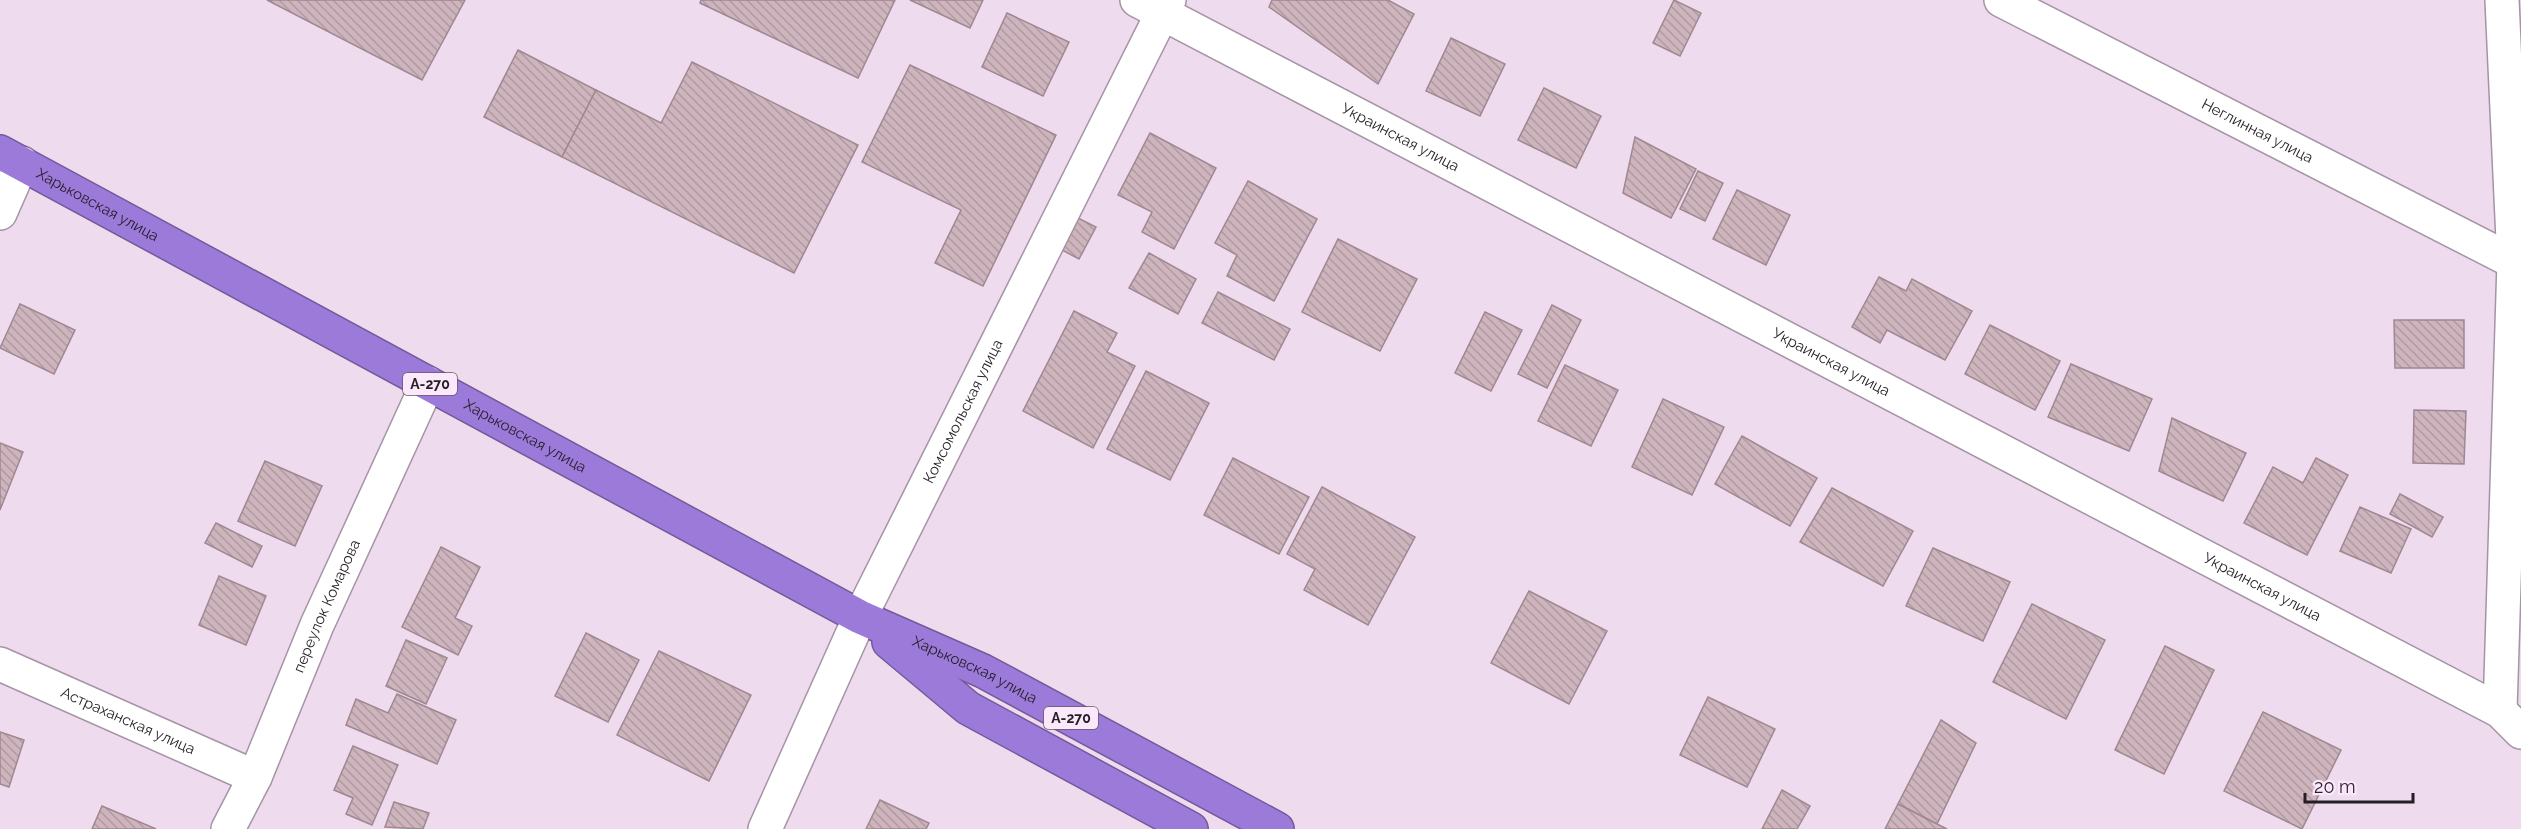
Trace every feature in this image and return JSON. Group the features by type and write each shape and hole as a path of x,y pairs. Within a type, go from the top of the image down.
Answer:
{"highway":[{"name":"Харьковская улица","path":"11,158 860,617 983,671 1277,829"},
{"name":"Харьковская улица","path":"860,617 968,708 1191,829"}],"street":[{"name":"Неглинная улица","path":"2001,0 2514,262"},
{"path":"2502,0 2514,262 2511,721"},
{"name":"Комсомольская улица","path":"765,829 860,617 1156,4"},
{"name":"Украинская улица","path":"1156,4 2511,721"},
{"path":"0,213 11,158"},
{"name":"переулок Комарова","path":"228,829 255,777 318,625 428,382"},
{"name":"Астраханская улица","path":"0,664 255,777"}],"building":[{"path":"267,0 465,0 422,80"},
{"path":"701,0 895,0 858,78 700,3"},
{"path":"910,0 983,0 970,28"},
{"path":"1272,0 1388,0 1414,14 1378,84 1269,7"},
{"path":"1674,0 1701,13 1680,56 1653,43"},
{"path":"1007,13 1069,42 1043,96 982,67"},
{"path":"1451,38 1505,64 1480,116 1426,91"},
{"path":"518,50 596,90 562,157 484,117"},
{"path":"692,62 858,145 794,273 562,157 596,90 661,123"},
{"path":"910,65 1056,135 983,286 935,263 961,210 862,162"},
{"path":"1544,88 1601,116 1576,168 1518,140"},
{"path":"1150,133 1216,168 1174,249 1142,232 1152,212 1118,195"},
{"path":"1635,137 1696,169 1671,218 1623,193"},
{"path":"1698,171 1723,183 1705,221 1680,209"},
{"path":"1248,181 1317,219 1274,301 1227,276 1237,255 1215,243"},
{"path":"1737,190 1790,215 1766,265 1713,239"},
{"path":"1060,209 1096,227 1079,259 1043,240"},
{"path":"1338,239 1417,279 1380,351 1302,312"},
{"path":"1149,253 1196,279 1178,314 1129,288"},
{"path":"1879,277 1906,291 1912,279 1972,311 1945,360 1887,330 1880,343 1852,327"},
{"path":"1218,292 1290,329 1274,360 1202,323"},
{"path":"20,304 75,330 54,374 0,348"},
{"path":"1552,305 1581,320 1547,388 1518,374"},
{"path":"1074,311 1117,333 1107,352 1135,366 1093,448 1023,411"},
{"path":"1485,312 1522,330 1491,391 1455,373"},
{"path":"2394,320 2464,320 2464,368 2395,368"},
{"path":"1990,325 2060,361 2035,410 1965,374"},
{"path":"2071,364 2152,399 2129,451 2048,417"},
{"path":"1565,365 1618,390 1591,446 1538,421"},
{"path":"1146,371 1209,403 1170,480 1107,449"},
{"path":"1663,399 1724,427 1692,495 1632,467"},
{"path":"2414,410 2466,411 2464,464 2413,463"},
{"path":"2172,418 2246,453 2223,501 2159,471"},
{"path":"1742,436 1817,478 1790,526 1715,484"},
{"path":"0,443 23,452 0,510"},
{"path":"1233,458 1309,497 1279,554 1204,515"},
{"path":"2316,458 2348,475 2307,555 2244,523 2273,467 2303,483"},
{"path":"265,461 322,486 295,546 238,521"},
{"path":"1322,487 1415,537 1368,625 1304,590 1315,569 1287,554"},
{"path":"1832,488 1913,531 1883,586 1800,542"},
{"path":"2400,494 2443,517 2432,537 2390,514"},
{"path":"2360,507 2411,529 2391,573 2340,551"},
{"path":"216,523 262,546 252,567 205,543"},
{"path":"441,547 480,567 455,618 472,626 458,655 402,627"},
{"path":"1933,548 2010,582 1983,641 1906,606"},
{"path":"219,576 266,596 246,645 199,625"},
{"path":"1529,591 1607,631 1569,704 1491,663"},
{"path":"2032,604 2105,640 2066,719 1993,682"},
{"path":"586,633 639,660 608,722 555,696"},
{"path":"406,640 447,658 426,704 386,686"},
{"path":"2165,646 2214,670 2164,774 2115,750"},
{"path":"659,651 751,695 709,781 617,735"},
{"path":"397,694 456,720 437,764 346,725 356,699 388,713"},
{"path":"1708,697 1775,729 1747,787 1680,755"},
{"path":"2263,712 2341,750 2302,829 2224,791"},
{"path":"1941,720 1976,743 1937,824 1898,804"},
{"path":"0,732 24,740 9,787 0,784"},
{"path":"353,746 398,765 372,825 346,814 353,798 334,790"},
{"path":"1782,790 1810,806 1797,829 1762,829"},
{"path":"880,800 929,823 926,829 866,829"},
{"path":"394,802 429,813 423,829 385,827"},
{"path":"1898,804 1937,824 1947,829 1885,829"},
{"path":"102,806 156,829 92,829"}]}
